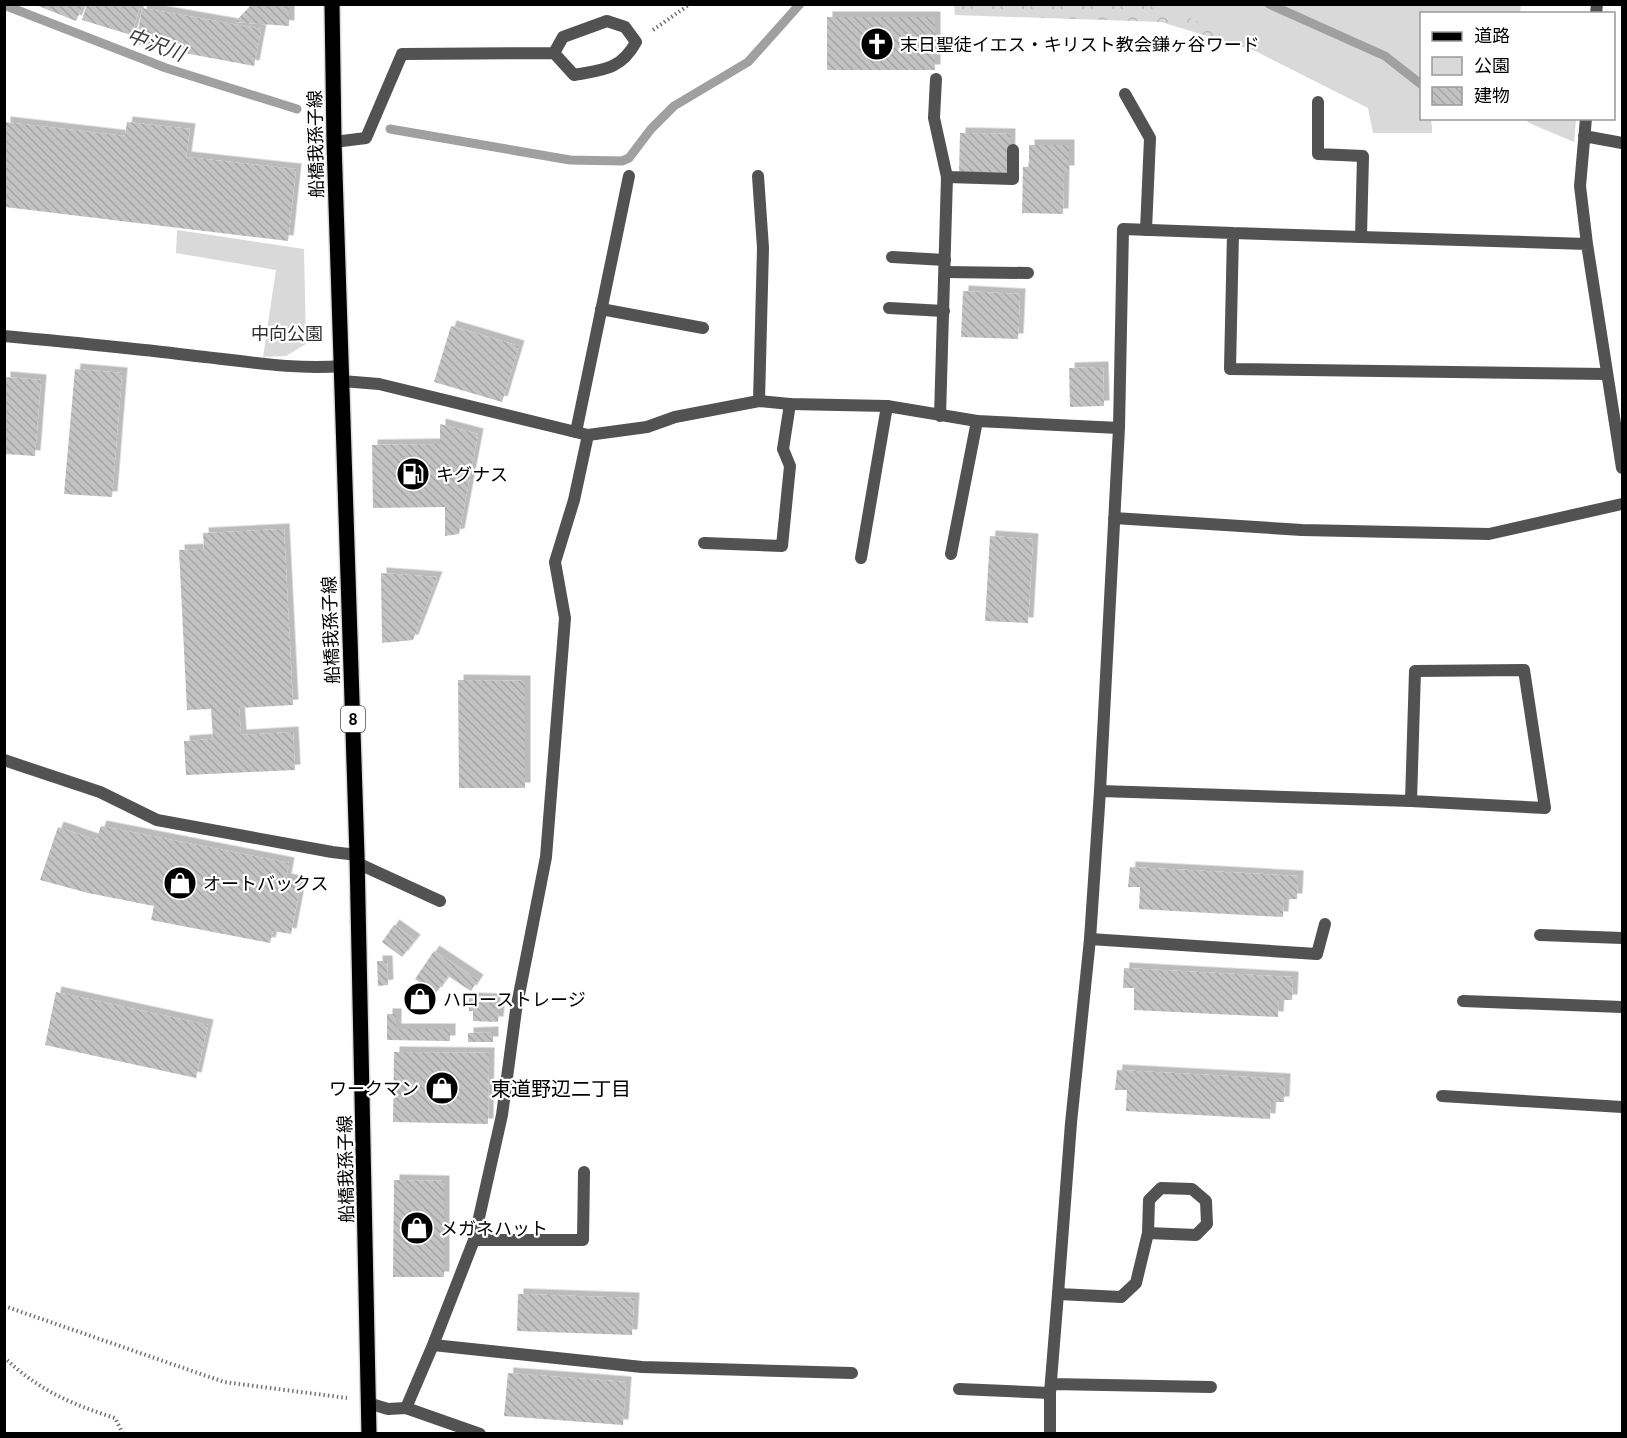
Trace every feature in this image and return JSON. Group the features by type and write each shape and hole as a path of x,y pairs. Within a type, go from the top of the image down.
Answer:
{"main road":[{"name":"船橋我孫子線","path":"332,4 333,142 364,1093 369,1434"}],"street":[{"path":"333,142 366,138 402,54 555,53 574,75 613,67 629,54 636,42 625,27 606,21 563,37 555,53"},
{"path":"936,80 934,118 947,177 940,416"},
{"path":"1125,94 1150,138 1146,230"},
{"path":"1318,102 1318,154 1363,156 1361,237"},
{"path":"1586,120 1580,186 1587,244 1623,468"},
{"path":"1584,136 1623,143"},
{"path":"947,177 1012,179 1013,150"},
{"path":"406,1408 474,1240 502,1115 516,1010 546,857 565,618 555,562 574,500 601,309 629,176"},
{"path":"758,176 763,248 759,401"},
{"path":"1050,1434 1051,1388 1071,1123 1090,939 1100,791 1119,428 1123,229 1587,244"},
{"path":"1233,233 1230,369 1607,374"},
{"path":"892,257 945,266 1028,273"},
{"path":"601,309 703,328"},
{"path":"889,309 944,311"},
{"path":"4,336 110,346 260,365 316,368 582,433 647,427 675,417 759,401 887,406 977,421 1119,428"},
{"path":"704,543 782,546 790,466 783,449 790,404"},
{"path":"861,558 887,406"},
{"path":"951,554 977,421"},
{"path":"1114,518 1302,530 1489,534 1623,504"},
{"path":"1100,791 1411,801 1545,808 1524,670 1415,671 1411,801"},
{"path":"4,760 100,792 157,820 357,859 440,901"},
{"path":"1090,939 1317,954 1325,924"},
{"path":"1540,935 1623,938"},
{"path":"1463,1001 1623,1007"},
{"path":"1442,1096 1623,1107"},
{"path":"474,1240 583,1240 584,1172"},
{"path":"1058,1294 1121,1297 1136,1283 1148,1233 1149,1200 1161,1188 1192,1189 1206,1202 1207,1224 1196,1235 1148,1233"},
{"path":"433,1346 642,1367 852,1373"},
{"path":"958,1389 1210,1388"},
{"path":"368,1403 388,1409 406,1408 480,1434"}],"path":[{"path":"636,42 690,4"},
{"path":"4,1305 224,1382 334,1395 368,1403"},
{"path":"4,1357 23,1376 41,1386 78,1406 115,1418 123,1434"}],"green space":[{"path":"954,5 1333,5 1420,115 1420,120 1431,120 1432,133 1387,119 1311,68 1161,22 955,15"},
{"path":"1149,5 1521,5 1520,12 1420,12 1420,120 1431,120 1432,133 1373,133 1368,108 1188,17"},
{"path":"1526,120 1576,120 1574,142"},
{"name":"中向公園","path":"177,230 304,249 306,344 286,356 263,357 276,270 176,253"}],"building":[{"path":"87,4 141,4 131,35 82,20"},
{"path":"252,4 289,4 289,26 235,22"},
{"path":"36,5 83,5 76,21"},
{"path":"142,8 261,29 254,66 136,44"},
{"path":"827,17 935,17 935,70 827,70"},
{"path":"5,122 125,136 127,122 190,129 186,157 296,169 288,241 5,207"},
{"path":"960,133 1010,134 1009,175 959,173"},
{"path":"1029,145 1069,145 1069,171 1064,171 1063,214 1022,213 1023,167 1029,167"},
{"path":"963,291 1020,294 1018,339 961,337"},
{"path":"451,326 519,346 502,402 434,382"},
{"path":"1103,367 1104,406 1070,407 1069,368"},
{"path":"75,369 122,373 112,497 64,494"},
{"path":"5,377 41,380 35,456 5,454"},
{"path":"440,424 478,434 459,534 445,536 445,507 373,508 372,445 440,444"},
{"path":"284,529 293,705 239,708 241,735 293,732 295,770 186,775 184,741 213,739 211,709 187,710 179,550 204,549 203,533"},
{"path":"990,536 1033,539 1028,623 985,621"},
{"path":"381,573 437,577 413,640 382,643"},
{"path":"458,680 525,681 525,788 459,788"},
{"path":"101,826 289,863 286,879 301,882 291,934 273,931 270,943 151,920 154,906 88,893 40,880 58,827 96,840"},
{"path":"1130,867 1298,876 1297,899 1284,899 1283,917 1139,909 1140,887 1128,887"},
{"path":"394,925 415,940 402,957 382,942"},
{"path":"434,951 478,980 471,991 448,976 436,993 415,979"},
{"path":"377,961 387,961 388,985 378,986"},
{"path":"1124,968 1293,977 1292,1000 1279,1000 1278,1017 1134,1010 1134,988 1123,988"},
{"path":"56,992 208,1025 196,1078 45,1045"},
{"path":"469,998 495,999 495,1011 499,1011 498,1022 473,1021 473,1011 469,1011"},
{"path":"387,1014 396,1014 396,1029 450,1029 450,1041 387,1040"},
{"path":"493,1032 493,1042 468,1042 468,1033"},
{"path":"394,1052 489,1053 488,1124 393,1122"},
{"path":"1117,1070 1285,1079 1284,1102 1271,1102 1270,1119 1126,1111 1127,1090 1115,1090"},
{"path":"394,1180 444,1181 444,1277 393,1277"},
{"path":"518,1294 634,1298 632,1335 517,1331"},
{"path":"508,1373 626,1382 623,1425 504,1416"}],"waterway":[{"path":"390,129 570,160 622,161 629,158 651,129 674,106 748,62 800,4"},
{"path":"1269,4 1385,56 1420,83"},
{"name":"中沢川","path":"4,5 166,68 297,109"}],"place":[{"name":"末日聖徒イエス・キリスト教会鎌ヶ谷ワード","path":"877,44"},
{"name":"キグナス","path":"413,474"},
{"name":"オートバックス","path":"180,883"},
{"name":"ハローストレージ","path":"420,999"},
{"name":"ワークマン","path":"442,1088"},
{"name":"メガネハット","path":"417,1228"}],"district":[{"name":"東道野辺二丁目","path":"561,1088"}]}
